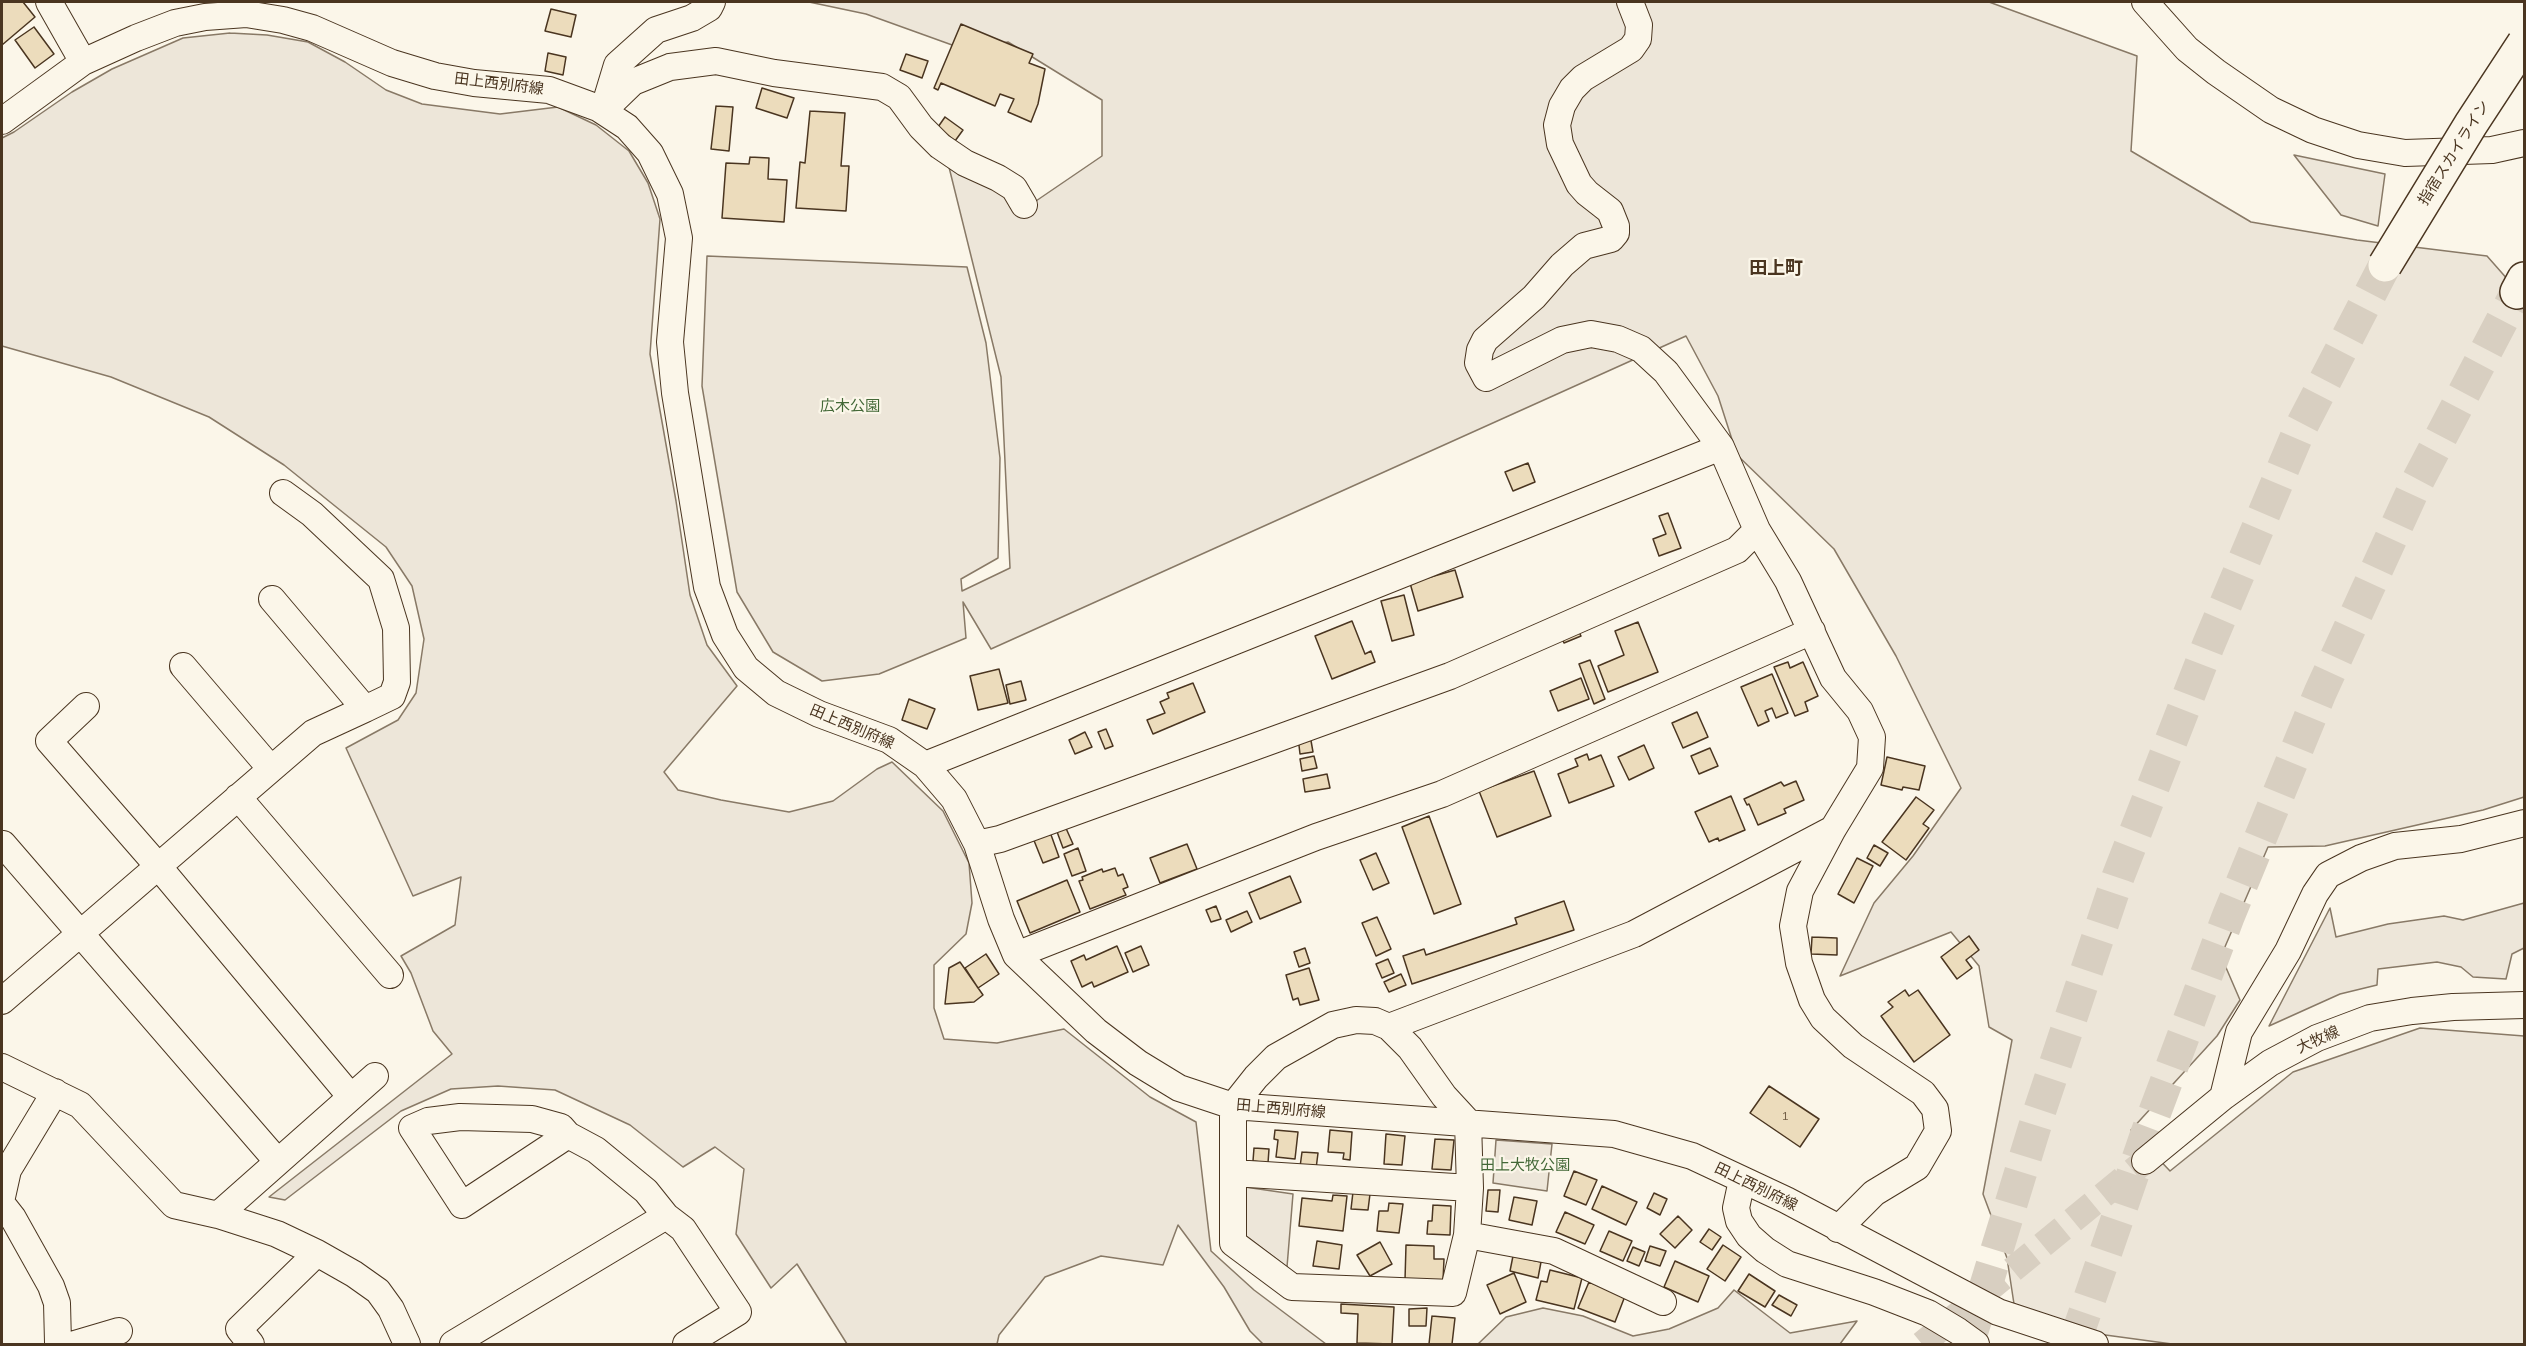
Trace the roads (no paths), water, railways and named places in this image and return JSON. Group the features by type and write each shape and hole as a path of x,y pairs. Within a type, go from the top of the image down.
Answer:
{"highway":[{"name":"指宿スカイライン","path":"2385,265 2471,124 2524,43"}],"street":[{"path":"49,2 83,62"},
{"path":"603,111 617,65 678,11 709,8 712,2"},
{"path":"1630,2 1639,25 1638,39 1631,49 1583,78 1572,89 1562,105 1557,125 1560,144 1579,184 1587,194 1610,211 1616,226 1616,233 1611,239 1584,246 1562,265 1534,297 1485,340 1480,350 1478,363 1486,378 1562,340 1591,334 1618,339 1641,350 1665,372 1721,447 1756,530 1788,581 1833,678 1860,711 1872,737 1870,768 1800,891 1793,926 1799,963 1812,1000 1823,1018 1853,1046 1923,1093 1935,1108 1938,1131 1917,1167 1874,1193 1838,1229"},
{"path":"2145,2 2187,49 2216,72 2271,110 2313,130 2358,145 2405,153 2492,150 2524,143"},
{"name":"田上西別府線","path":"2,121 83,62 175,24 205,17 246,14 283,20 312,28 392,63 435,76 474,83 549,90 603,111 627,127 650,153 670,194 679,238 670,342 675,393 707,587 724,635 746,668 776,693 819,714 889,740 925,765 954,799 977,844 1001,919 1016,955 1096,1031 1138,1063 1179,1088 1233,1106 1614,1134 1692,1156 1786,1200 1998,1312 2095,1344"},
{"path":"603,111 633,82 670,67 716,61 774,73 882,87 898,97 921,127 940,146 965,163 1014,188 1024,205"},
{"path":"925,765 1721,447"},
{"path":"2,1001 313,733 392,696 397,682 396,628 381,579 312,514 283,493"},
{"path":"977,844 1000,839 1450,676 1737,550 1756,530"},
{"path":"272,599 365,709"},
{"path":"1016,955 1316,837 1442,794 1812,631"},
{"path":"183,666 271,769"},
{"path":"86,706 49,741 158,866 351,1097"},
{"path":"238,797 390,975"},
{"path":"2223,1097 2239,1032 2288,951 2315,894 2328,875 2361,858 2395,846 2461,839 2524,823"},
{"path":"1389,1027 1634,934 1833,830"},
{"path":"3,844 278,1161"},
{"name":"大牧線","path":"2145,1161 2223,1097 2270,1063 2317,1038 2370,1018 2453,1007 2524,1005"},
{"path":"1365,1020 1375,1021 1389,1027 1410,1048 1444,1096 1468,1122 1470,1188 1467,1235 1453,1293 1292,1287 1233,1243 1233,1106 1256,1077 1276,1057 1333,1025 1365,1020"},
{"path":"2,1067 80,1105 174,1205 218,1215 277,1234 316,1252 378,1291 391,1309 407,1344"},
{"path":"218,1215 375,1076"},
{"path":"2,1197 8,1170 55,1092"},
{"path":"568,1135 462,1205 412,1128 428,1121 460,1117 532,1119 561,1127 568,1135 596,1150 645,1191 666,1216 683,1229 738,1312 686,1344"},
{"path":"1233,1173 1470,1188"},
{"path":"1742,1180 1736,1208 1739,1221 1749,1236 1765,1250 1787,1264 1874,1292 1928,1313 1958,1330 1976,1344"},
{"path":"2,1204 13,1218 51,1286 57,1303 58,1343 61,1344"},
{"path":"453,1344 666,1216"},
{"path":"1467,1235 1554,1251 1663,1302"},
{"path":"251,1344 239,1329 316,1252"},
{"path":"75,1344 119,1331"}],"tunnel":[{"path":"1968,1344 2038,1116 2118,877 2208,646 2298,433 2385,265"},
{"path":"2074,1344 2147,1133 2228,917 2320,693 2414,488 2517,292"},
{"path":"1922,1344 2145,1161"}],"district":[{"name":"田上町","path":"1776,269"}],"park label":[{"name":"広木公園","path":"850,406"},
{"name":"田上大牧公園","path":"1525,1165"}]}
